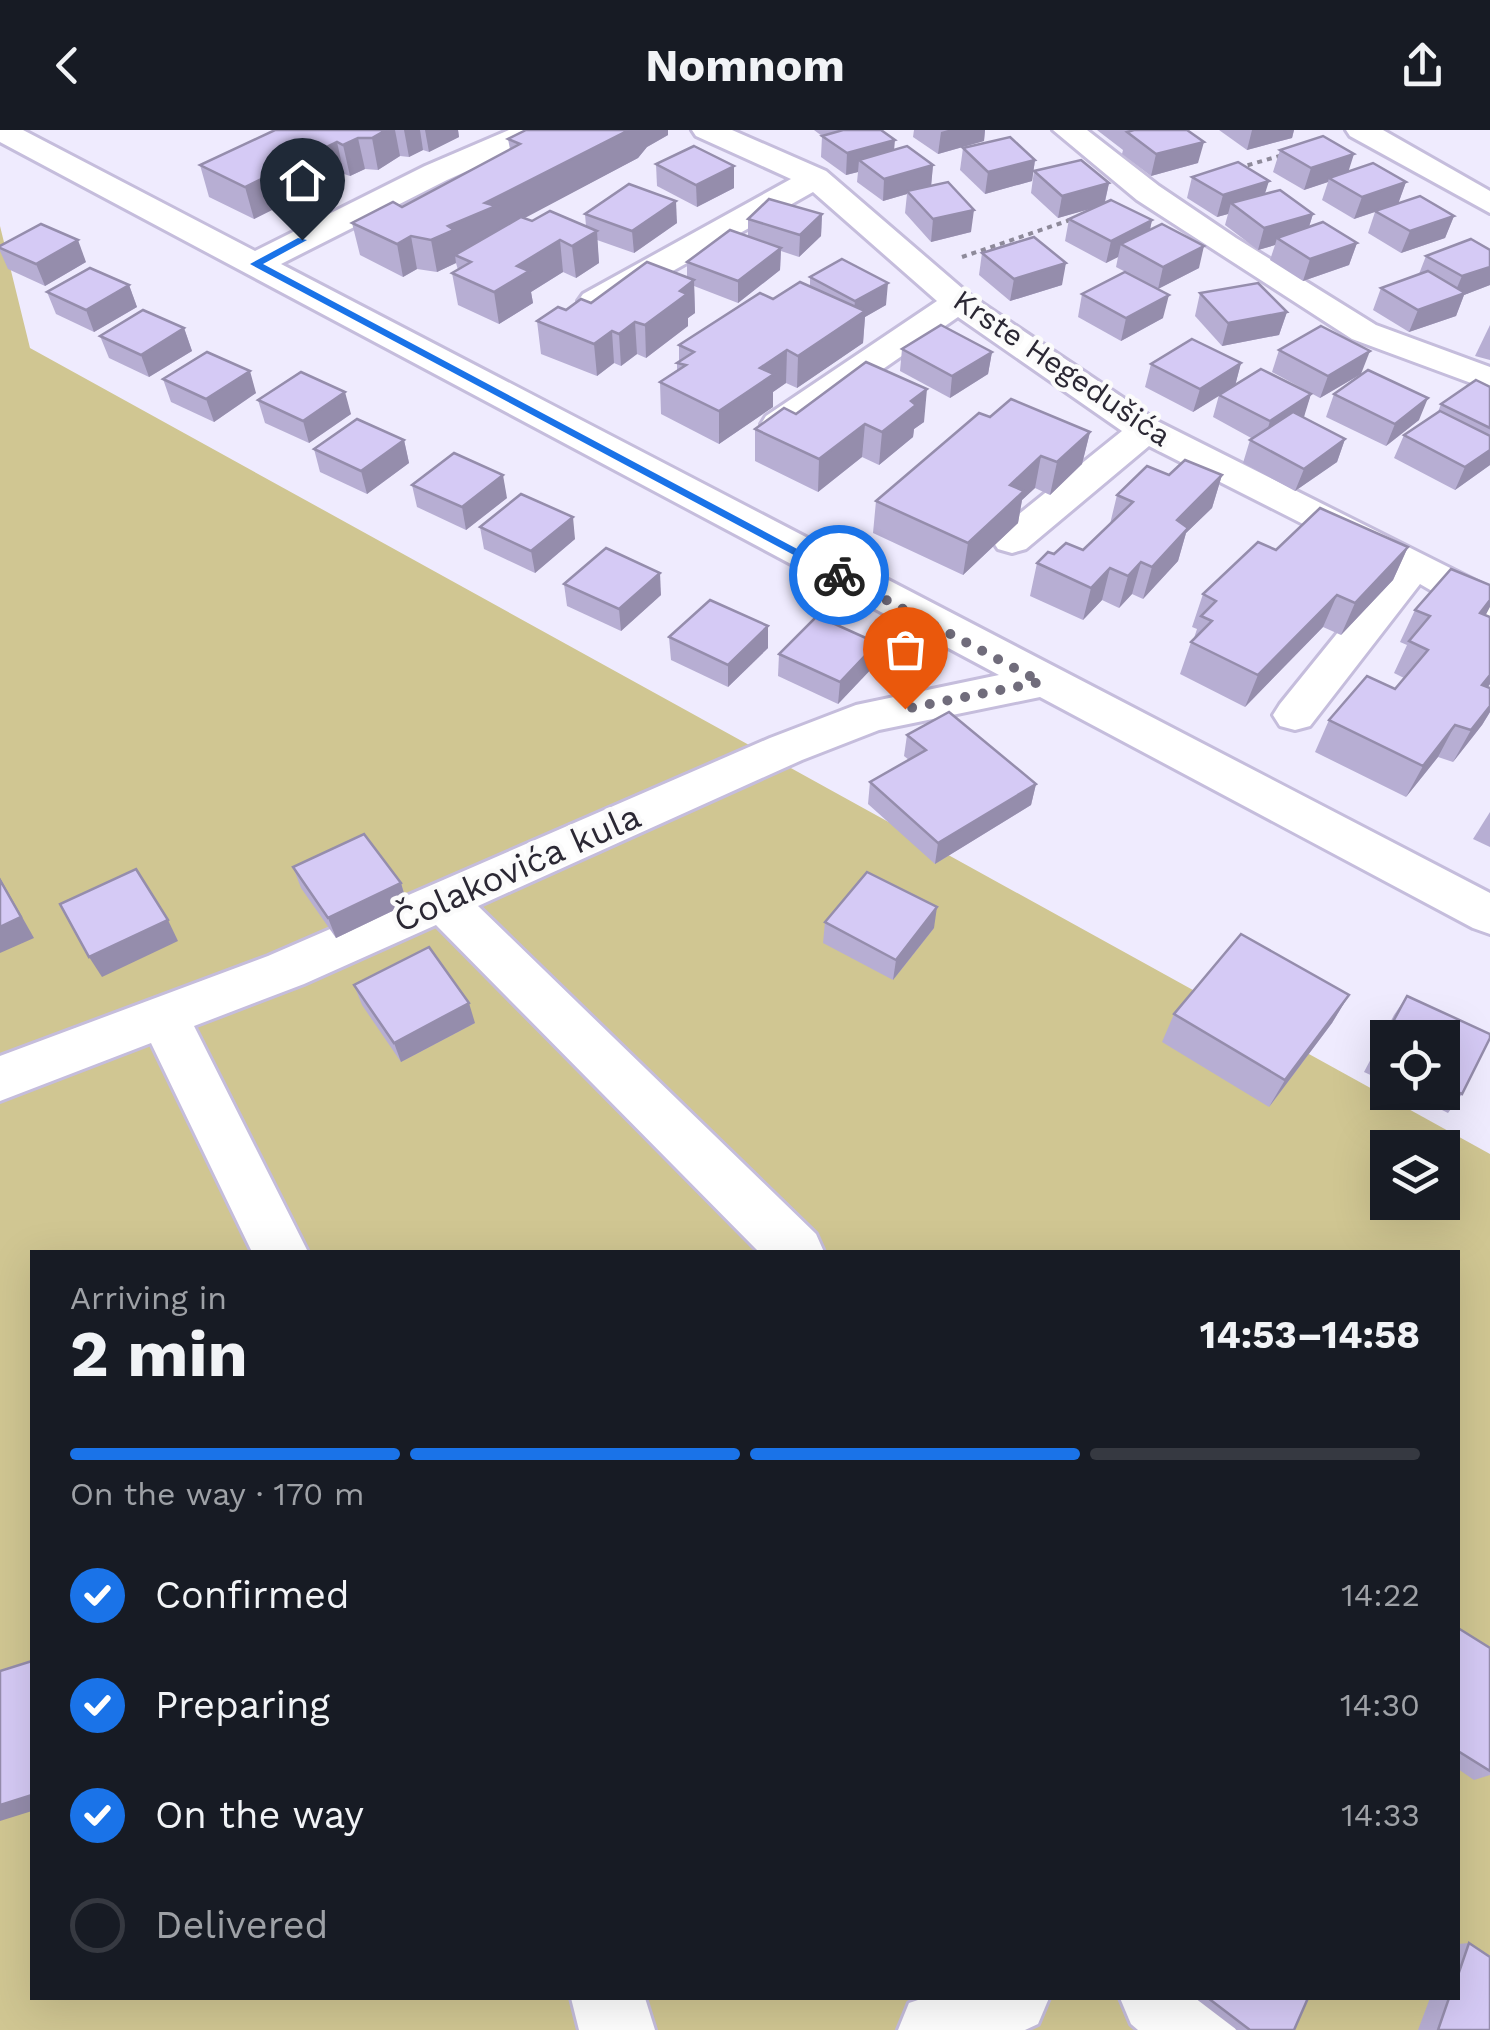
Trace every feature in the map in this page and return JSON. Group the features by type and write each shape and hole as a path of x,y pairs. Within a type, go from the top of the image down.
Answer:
{"street":[{"path":"0,130 1041,682 1490,915"},
{"path":"255,264 436,172 534,130"},
{"name":"Krste Hegedušića","path":"707,130 814,178 958,302 1146,430 1416,564 1490,606"},
{"path":"1068,130 1178,214 1364,332 1490,380"},
{"path":"1366,131 1490,204"},
{"path":"562,319 814,178"},
{"path":"779,424 958,302"},
{"path":"1012,540 1146,430"},
{"path":"1295,715 1416,564"},
{"name":"Čolakovića kula","path":"0,1079 165,1019 786,748 871,716 1041,682"},
{"path":"442,901 794,1250"},
{"path":"165,1019 279,1250"},
{"path":"609,2000 617,2030"},
{"path":"936,2030 1007,2000"},
{"path":"1160,2000 1198,2030"}],"shaded area":[{"path":"0,226 30,348 1370,1088 1370,1110 1410,1110 1447,1130 1370,1130 1370,1220 1460,1220 1460,1137 1490,1154 1490,2030 0,2030"}],"building":[{"path":"275,130 386,130 372,138 358,138 343,145 337,142 245,187 200,165"},
{"path":"526,130 629,130 485,203 496,206 448,226 454,230 431,240 411,236 397,244 352,223 393,202 402,207 520,144 508,139"},
{"path":"843,130 881,130 895,140 847,153 822,136"},
{"path":"1187,130 1204,142 1156,154 1127,132"},
{"path":"1323,136 1354,154 1311,168 1280,150"},
{"path":"1010,137 1035,160 988,172 963,148"},
{"path":"694,146 734,166 696,185 656,164"},
{"path":"907,146 933,165 884,179 859,160"},
{"path":"1081,160 1109,183 1062,196 1034,171"},
{"path":"1238,162 1269,181 1223,195 1192,177"},
{"path":"1373,163 1406,182 1362,197 1329,178"},
{"path":"948,182 974,210 933,219 907,191"},
{"path":"629,184 676,201 632,231 585,214"},
{"path":"1280,190 1313,214 1264,228 1231,203"},
{"path":"1420,196 1454,216 1410,231 1375,211"},
{"path":"769,199 822,214 800,235 748,219"},
{"path":"1111,200 1152,220 1111,241 1069,219"},
{"path":"550,211 597,231 572,246 560,240 517,266 529,271 494,292 452,273 471,262 455,255 521,217 532,221"},
{"path":"1323,222 1357,243 1310,259 1277,238"},
{"path":"41,224 78,240 36,264 0,248 0,246"},
{"path":"1162,224 1204,246 1163,267 1121,244"},
{"path":"730,230 781,248 738,281 687,262"},
{"path":"1034,237 1066,263 1014,279 982,253"},
{"path":"1471,239 1490,250 1490,267 1462,276 1426,256"},
{"path":"842,259 888,283 855,301 810,277"},
{"path":"647,262 694,280 680,291 687,294 645,325 635,322 619,334 612,331 594,344 537,321 558,307 566,310 581,299 591,303"},
{"path":"90,268 129,285 86,310 47,292"},
{"path":"1428,271 1465,293 1418,310 1381,288"},
{"path":"1125,272 1169,295 1126,318 1082,294"},
{"path":"800,282 865,311 798,356 787,350 760,368 774,374 719,411 660,382 686,365 677,363 694,352 679,345 760,293 773,299"},
{"path":"1258,283 1287,312 1228,323 1200,293"},
{"path":"143,310 184,328 141,355 100,336"},
{"path":"941,325 992,352 952,376 902,349"},
{"path":"1321,326 1370,351 1328,376 1279,350"},
{"path":"1192,339 1241,363 1200,389 1151,364"},
{"path":"207,352 250,371 206,399 163,379"},
{"path":"866,362 927,389 911,401 916,405 882,432 865,424 819,459 755,429 784,408 796,414"},
{"path":"1261,369 1311,394 1270,421 1219,395"},
{"path":"1368,370 1428,398 1395,424 1334,394"},
{"path":"301,372 345,392 303,421 258,400"},
{"path":"1476,380 1490,387 1490,428 1441,404"},
{"path":"1011,399 1090,432 1057,462 1041,456 1010,485 1024,491 968,543 876,501 979,413 990,417"},
{"path":"1440,411 1490,436 1490,450 1465,467 1404,435"},
{"path":"1293,412 1345,439 1304,469 1250,440"},
{"path":"357,419 404,440 361,471 314,449"},
{"path":"454,453 503,475 462,507 412,485"},
{"path":"1185,460 1222,475 1177,520 1188,528 1152,567 1141,562 1128,576 1110,568 1091,588 1037,563 1066,543 1083,550 1133,502 1117,495 1147,466 1169,475"},
{"path":"521,494 573,517 531,551 480,527"},
{"path":"1320,508 1408,547 1355,603 1337,595 1258,675 1191,642 1212,621 1201,616 1216,601 1203,594 1258,542 1276,550"},
{"path":"606,548 660,573 619,609 564,584"},
{"path":"1451,569 1490,585 1490,600 1480,613 1490,617 1490,675 1482,685 1490,688 1490,706 1471,730 1455,725 1423,766 1329,720 1367,676 1395,689 1428,650 1409,641 1430,616 1415,610"},
{"path":"710,600 768,626 728,665 669,637"},
{"path":"817,616 877,643 840,682 779,654"},
{"path":"949,712 1036,784 938,843 870,782 926,750 907,735"},
{"path":"364,834 401,883 328,918 293,867"},
{"path":"136,869 168,920 89,957 60,904"},
{"path":"867,872 937,907 896,960 825,922"},
{"path":"0,880 21,917 0,927"},
{"path":"1241,934 1349,995 1285,1080 1174,1014"},
{"path":"429,947 469,1003 394,1043 354,985"},
{"path":"1407,996 1459,1020 1394,1020"},
{"path":"1460,1020 1490,1034 1460,1093"},
{"path":"1460,1629 1490,1648 1490,1771 1460,1752"},
{"path":"30,1662 30,1796 0,1805 0,1671"},
{"path":"1469,1943 1490,1957 1490,2030 1438,2030 1448,2000 1460,2000 1460,1969"},
{"path":"1211,2000 1307,2000 1294,2030 1250,2030"}],"way so far":[{"path":"839,575 1041,682 905,709"}],"route":[{"path":"302,240 255,264 839,575"}]}
